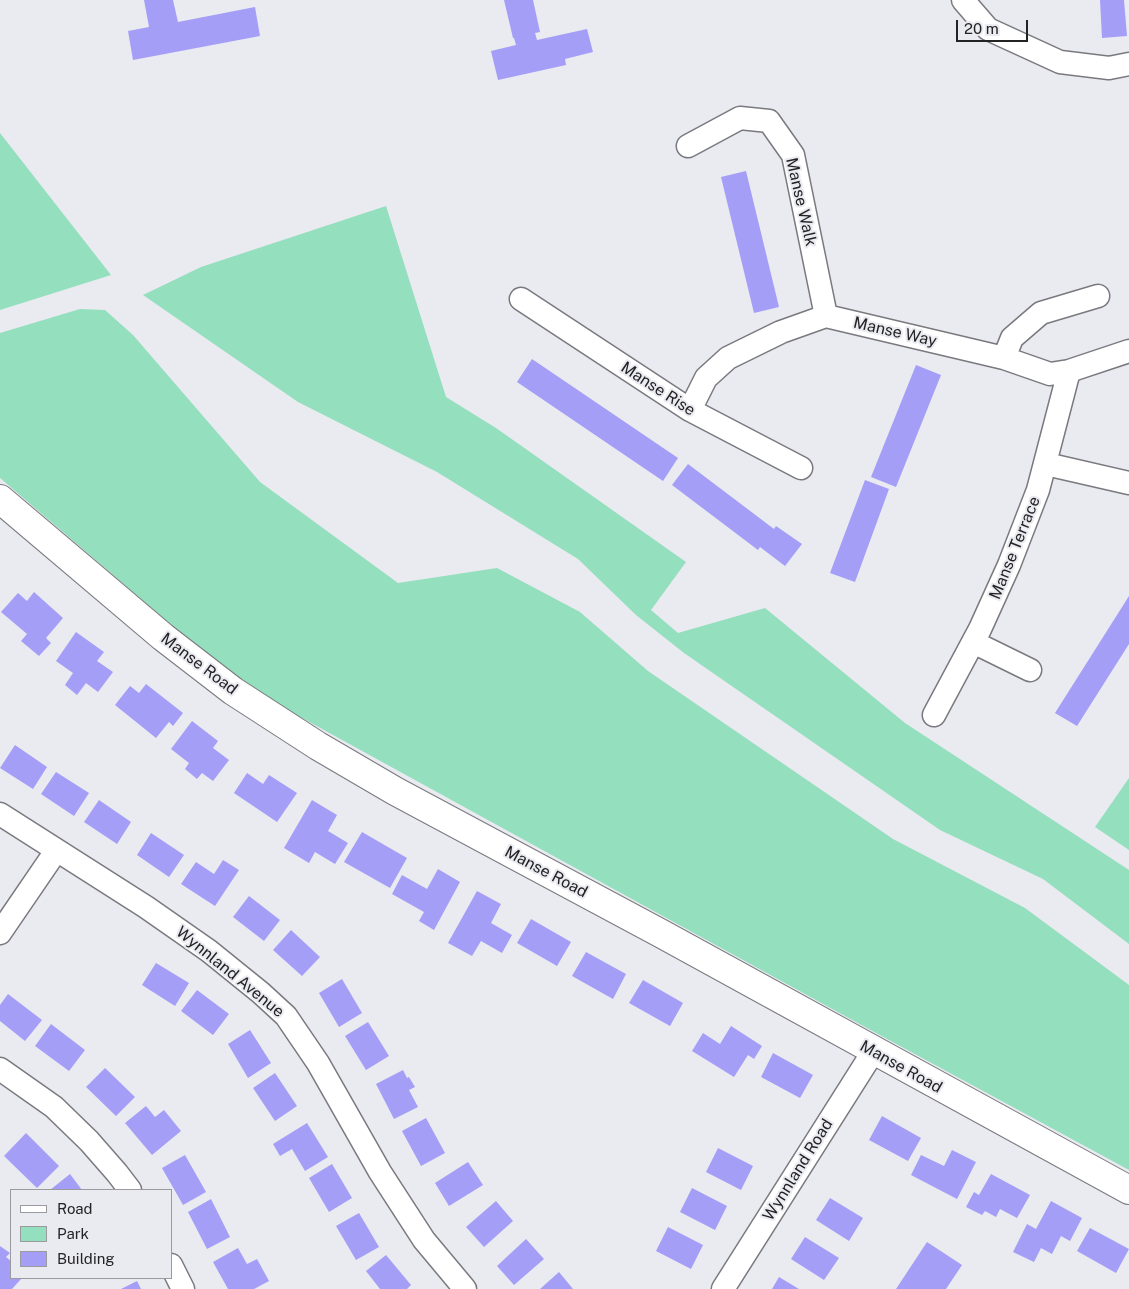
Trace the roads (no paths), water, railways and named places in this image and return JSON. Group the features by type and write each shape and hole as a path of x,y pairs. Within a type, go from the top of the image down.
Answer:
{"main road":[{"name":"Manse Road","path":"0,499 163,637 233,691 318,746 395,791 1129,1190"}],"street":[{"path":"963,0 988,29 1060,62 1109,68 1129,64"},
{"name":"Manse Walk","path":"688,146 740,118 769,121 793,155 826,316"},
{"path":"1004,358 1012,338 1042,313 1098,296"},
{"name":"Manse Rise","path":"521,299 690,410 801,468"},
{"path":"690,410 706,378 728,358 781,332 826,316"},
{"name":"Manse Way","path":"826,316 1004,358 1050,374 1070,370 1129,351"},
{"name":"Manse Terrace","path":"934,715 973,642 1009,565 1038,490 1070,370"},
{"path":"1046,464 1129,482"},
{"path":"973,642 1030,670"},
{"name":"Wynnland Avenue","path":"0,814 146,907 209,951 286,1016 318,1063 380,1172 424,1240 465,1289"},
{"path":"0,933 56,851"},
{"name":"Wynnland Road","path":"723,1289 873,1052"},
{"path":"0,1069 54,1107 89,1141 129,1189"},
{"path":"172,1267 183,1289"}]}
